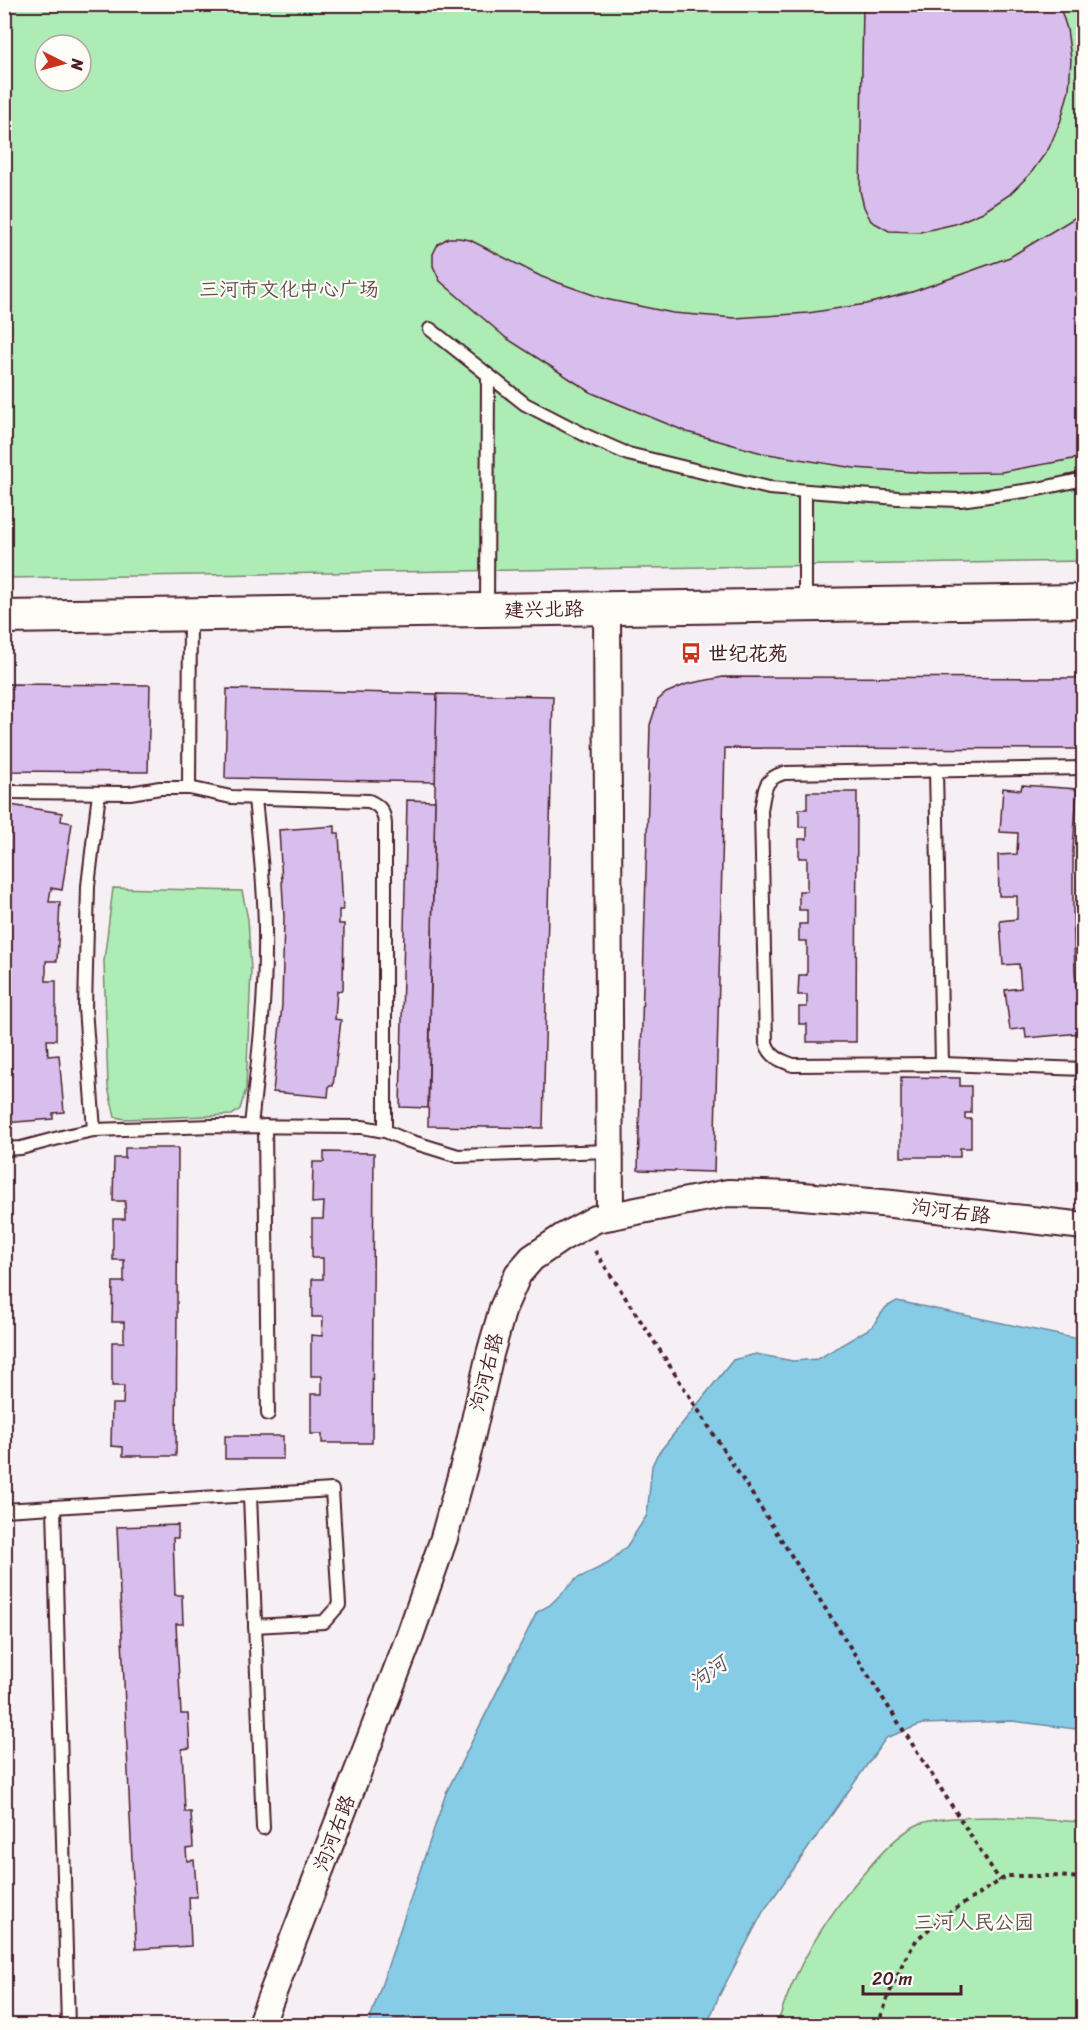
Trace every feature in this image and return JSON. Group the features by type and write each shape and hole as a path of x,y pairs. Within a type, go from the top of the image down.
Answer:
{"street":[{"name":"建兴北路","path":"4,617 1083,601"},
{"path":"607,608 610,1216"},
{"name":"泃河右路","path":"260,2025 408,1641 444,1538 503,1308 518,1274 532,1258 596,1219 728,1193 792,1195 892,1204 1083,1226"}],"lane":[{"path":"430,329 525,404 589,437 628,454 769,488 898,498 960,500 1038,489 1083,478"},
{"path":"487,610 488,375"},
{"path":"805,490 805,606"},
{"path":"189,788 190,614"},
{"path":"1083,768 784,772 767,782 762,810 765,1031 766,1043 775,1059 793,1065 942,1064 1083,1070"},
{"path":"936,770 942,1064"},
{"path":"4,792 129,793 160,788 189,788 231,797 369,801 378,805 384,813 385,1131"},
{"path":"94,1130 85,1008 88,886 99,793"},
{"path":"251,1126 263,1006 265,950 255,799"},
{"path":"4,1149 21,1148 94,1130 265,1126 362,1127 385,1131 458,1156 610,1151"},
{"path":"265,1126 268,1414"},
{"path":"4,1510 333,1490 339,1605 324,1622 255,1626"},
{"path":"250,1495 263,1828"},
{"path":"54,1507 68,2025"}],"path":[{"path":"579,1228 659,1348 1000,1881"},
{"path":"878,2025 889,1994 917,1939 946,1915 1007,1876 1083,1878"}],"green space":[{"name":"三河市文化中心广场","path":"5,5 1083,5 1083,561 5,578"},
{"path":"113,888 242,891 248,919 251,971 246,1089 240,1109 232,1115 125,1119 115,1117 108,1087 104,961"},
{"name":"三河人民公园","path":"996,1817 1083,1822 1083,2025 777,2025 793,1981 815,1940 841,1901 891,1844 915,1826 923,1823 954,1818"}],"water":[{"name":"泃河","path":"897,1301 1083,1340 1083,1730 1012,1721 922,1724 886,1738 763,1912 718,1998 707,2025 368,2025 446,1793 537,1612 550,1605 576,1579 609,1563 627,1546 647,1515 652,1466 657,1455 733,1360 756,1354 793,1361 818,1359 872,1327 886,1307"}],"building":[{"path":"863,4 1059,4 1067,29 1071,59 1069,90 1061,120 1049,148 1031,173 1009,195 983,212 955,224 920,232 889,231 871,221 860,191"},
{"path":"1084,212 1084,457 1001,472 928,473 854,468 762,453 687,432 592,393 506,338 440,281 433,266 433,254 438,244 448,238 459,238 470,240 542,277 605,299 673,313 735,318 808,313 866,304 912,292 1010,257"},
{"path":"723,677 1084,678 1084,749 725,748 714,1172 638,1170 650,725 658,700 666,693 687,684"},
{"path":"4,684 150,685 148,772 4,771"},
{"path":"227,689 437,694 436,782 225,778"},
{"path":"437,694 553,696 543,1128 428,1126"},
{"path":"1022,785 1077,789 1073,850 1073,911 1075,972 1081,1033 1026,1038 1025,1028 1010,1030 1005,990 1021,988 1019,964 1003,965 1000,921 1017,919 1017,896 999,896 998,855 1017,854 1018,833 1000,832 1003,788 1021,790"},
{"path":"807,792 857,792 856,1042 807,1042 807,1024 799,1024 799,1007 807,1007 807,995 798,995 799,975 807,975 807,941 799,941 799,924 807,924 807,910 799,910 799,891 807,891 807,858 799,858 799,839 807,839 807,827 799,827 799,809 807,809"},
{"path":"407,800 435,801 428,1108 400,1107"},
{"path":"10,805 62,813 61,821 72,823 62,890 51,888 49,902 60,902 57,961 46,961 46,981 56,981 56,1040 47,1040 48,1056 59,1055 64,1112 53,1113 53,1119 4,1123 4,823 7,824"},
{"path":"335,826 335,833 339,833 343,910 339,910 339,924 344,924 343,990 337,991 335,1019 341,1020 333,1086 329,1086 328,1097 273,1092 282,1005 284,917 279,830"},
{"path":"901,1077 960,1078 960,1086 971,1086 971,1113 965,1113 965,1119 971,1119 971,1148 960,1148 960,1157 901,1157"},
{"path":"125,1148 178,1148 176,1456 123,1456 123,1447 111,1446 112,1404 123,1404 124,1386 112,1386 112,1342 124,1342 124,1322 112,1322 113,1282 124,1282 124,1260 113,1260 113,1219 125,1219 125,1201 113,1201 114,1158 125,1158"},
{"path":"324,1152 374,1153 372,1443 322,1443 322,1434 311,1434 311,1394 322,1394 322,1376 311,1376 311,1335 322,1336 323,1317 312,1317 312,1279 323,1279 323,1258 312,1258 312,1219 323,1219 324,1202 312,1203 313,1162 324,1162"},
{"path":"225,1436 283,1436 283,1459 225,1459"},
{"path":"178,1525 178,1538 173,1538 175,1595 182,1595 183,1624 176,1624 181,1714 188,1714 190,1748 182,1749 185,1812 191,1812 193,1848 186,1849 187,1861 194,1860 197,1897 189,1897 191,1946 136,1949 117,1527"}],"place":[{"name":"世纪花苑","path":"691,653"}]}
